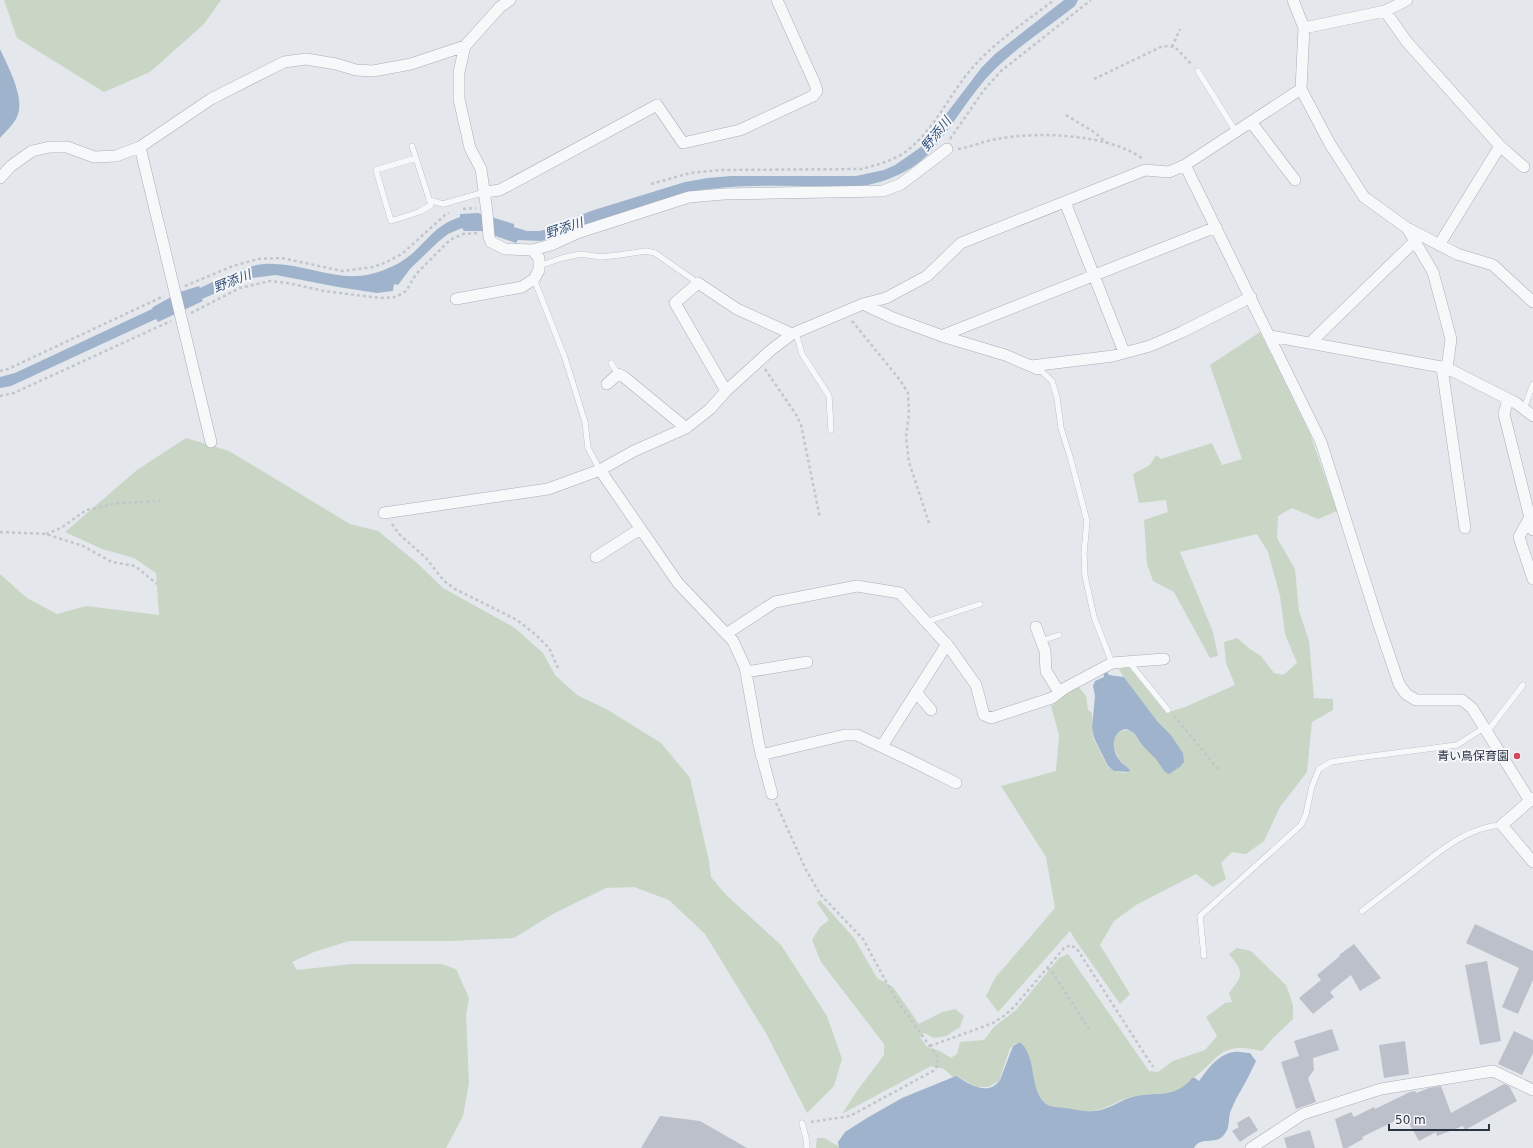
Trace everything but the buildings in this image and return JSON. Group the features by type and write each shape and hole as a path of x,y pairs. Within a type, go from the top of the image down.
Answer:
{"street":[{"path":"510,0 500,7 465,46 459,72 459,99 470,148 481,169 487,209 489,238 491,242 505,248 532,250 551,245 577,233 690,197 724,194 883,191 901,184 948,149"},
{"path":"485,192 500,190 658,105 683,143 740,130 813,96 817,91 777,0"},
{"path":"1293,0 1304,28 1301,89 1330,144 1364,197 1407,228 1438,245 1457,254 1494,265 1533,302"},
{"path":"1304,28 1385,11 1407,0"},
{"path":"1385,11 1407,42 1500,146 1524,167"},
{"path":"0,178 11,166 32,151 50,147 67,147 94,156 116,156 140,147 211,99 284,62 306,59 336,64 356,70 373,71 411,64 465,46"},
{"path":"384,513 548,489 600,470 634,451 686,428 710,409 726,391 760,361 794,334 863,304 886,298 927,276 961,243 1145,170 1169,172 1185,165 1301,89"},
{"path":"1251,122 1295,180"},
{"path":"1438,245 1500,146"},
{"path":"140,147 211,442"},
{"path":"1185,165 1321,442 1378,625 1399,684 1406,694 1416,700 1462,700 1472,708 1532,800 1502,825 1533,862"},
{"path":"1065,202 1124,352"},
{"path":"942,336 1216,227"},
{"path":"1407,228 1433,272 1451,339 1444,368 1465,528"},
{"path":"1310,343 1415,241"},
{"path":"456,299 522,287 534,279 539,270 539,258 532,250"},
{"path":"726,391 675,303 698,283 737,309 794,334"},
{"path":"863,304 893,318 942,336 1005,355 1036,368 1113,356 1150,346 1182,332 1251,297"},
{"path":"1270,336 1444,368 1508,399 1529,412"},
{"path":"607,384 618,374 624,377 686,428"},
{"path":"1508,399 1504,414 1531,517 1533,530"},
{"path":"600,470 678,583 733,641 745,667 761,755 772,794"},
{"path":"1531,517 1519,537 1533,579"},
{"path":"596,557 640,529"},
{"path":"726,634 774,602 857,586 900,593 947,644 976,685 984,715 991,718 1052,698 1059,692 1112,663 1164,659"},
{"path":"1036,627 1045,651 1046,671 1059,692"},
{"path":"882,746 947,644"},
{"path":"746,672 807,662"},
{"path":"916,692 931,710"},
{"path":"761,755 845,735 856,735 882,746 956,784"},
{"path":"1252,1148 1304,1114 1381,1089 1493,1071 1533,1090"}],"lane":[{"path":"1198,71 1236,132"},
{"path":"412,146 416,158 429,200 431,205 419,212 390,221 376,170 416,158"},
{"path":"429,200 443,204 485,192"},
{"path":"539,266 562,258 581,254 601,257 646,251 655,253 698,283"},
{"path":"534,279 565,358 585,422 588,448 600,470"},
{"path":"794,334 802,354 829,396 831,430"},
{"path":"611,363 618,374"},
{"path":"1036,368 1052,381 1057,398 1061,428 1087,521 1084,553 1085,576 1094,617 1112,663"},
{"path":"1529,412 1533,384"},
{"path":"926,622 980,604"},
{"path":"1041,641 1059,635"},
{"path":"1128,662 1168,710"},
{"path":"1204,956 1200,916 1301,825 1306,814 1312,786 1319,769 1331,762 1457,746 1486,730 1524,685"},
{"path":"1362,911 1442,850 1466,835 1488,826 1502,825"},
{"path":"802,1123 808,1148"}],"path":[{"path":"651,184 690,173 720,170 861,169 897,158 920,138 974,66 994,46 1054,0"},
{"path":"1091,0 1001,71 984,90 951,137 948,149 959,149 996,139 1026,135 1092,139 1131,150 1143,158 1152,171"},
{"path":"1172,47 1180,30"},
{"path":"1094,79 1163,46 1175,47 1198,71"},
{"path":"1066,115 1094,132 1107,144"},
{"path":"456,211 462,209 487,209"},
{"path":"0,371 8,369 233,266 258,259 282,258 342,271 373,267 387,262 403,253 445,215 450,213"},
{"path":"0,396 14,393 240,288 270,281 288,283 324,291 380,298 396,297 406,291 416,274 450,240 463,234 478,233 489,238"},
{"path":"846,312 900,380 908,393 909,414 906,437 909,462 929,523"},
{"path":"760,361 802,425 820,518"},
{"path":"46,534 61,528 86,510 119,503 160,500"},
{"path":"384,513 399,534 426,558 444,581 455,589 517,620 536,635 549,648 559,670"},
{"path":"0,532 46,534 84,546 112,562 135,566 157,584"},
{"path":"1168,710 1219,770"},
{"path":"772,794 806,870 820,894 863,939 895,998 937,1056 938,1065 933,1071 850,1116 802,1123"},
{"path":"930,1046 993,1023 1005,1015 1015,1006 1064,948 1071,945 1077,949 1153,1067"},
{"path":"1047,968 1052,972 1089,1029"}],"green space":[{"path":"4,0 221,0 204,24 150,72 104,92 17,38"},
{"path":"1260,332 1310,434 1337,511 1318,519 1292,508 1278,516 1277,538 1295,569 1299,611 1309,641 1314,698 1333,699 1333,710 1312,722 1307,772 1280,807 1264,841 1246,854 1232,852 1221,863 1226,879 1213,887 1196,874 1136,905 1114,921 1100,945 1130,994 1120,1004 1070,931 998,1012 986,996 995,978 1055,908 1046,857 1001,786 1056,771 1059,735 1051,706 1078,686 1086,696 1088,710 1092,713 1093,738 1108,767 1118,772 1126,773 1130,771 1119,759 1113,746 1117,733 1125,730 1133,732 1141,744 1156,758 1164,771 1171,773 1183,764 1183,753 1171,735 1156,720 1119,670 1128,666 1166,713 1185,707 1235,685 1226,663 1224,642 1237,638 1261,656 1274,673 1283,675 1297,663 1285,634 1280,596 1268,552 1257,534 1180,552 1213,632 1218,656 1210,658 1174,592 1153,581 1147,564 1144,520 1168,512 1166,500 1139,503 1133,474 1150,465 1156,455 1161,459 1212,443 1222,465 1242,459 1210,365"},
{"path":"186,438 229,451 350,524 378,531 416,562 443,588 515,628 543,653 555,675 577,695 608,710 661,743 690,778 709,861 711,877 726,895 781,945 827,1016 842,1059 834,1086 807,1113 767,1035 705,934 669,900 634,887 606,888 553,914 514,938 449,941 349,941 314,952 292,962 297,970 351,964 441,964 456,969 469,998 466,1015 469,1083 463,1116 446,1148 0,1148 0,574 27,598 57,614 86,606 159,615 156,573 134,558 102,549 65,532 137,470"},
{"path":"820,900 854,938 877,978 893,987 919,1024 942,1012 955,1009 964,1016 960,1027 946,1036 934,1038 924,1033 920,1037 927,1047 940,1051 951,1058 957,1054 960,1042 984,1040 994,1027 1016,1010 1059,958 1068,954 1149,1071 1158,1072 1173,1061 1205,1050 1217,1036 1206,1017 1225,1003 1232,1002 1229,993 1239,978 1240,970 1229,954 1237,948 1251,951 1286,985 1293,1005 1293,1019 1262,1051 1248,1048 1228,1050 1215,1058 1201,1072 1176,1091 1131,1097 1099,1110 1084,1111 1055,1108 1043,1100 1035,1085 1025,1049 1020,1042 1010,1048 999,1081 988,1087 977,1087 960,1078 953,1077 944,1069 931,1066 842,1114 884,1055 884,1044 821,962 812,940 820,927 829,920 817,903"},
{"path":"817,1138 824,1138 839,1148 816,1148"}],"water":[{"name":"野添川","path":"1064,0 1078,0 1075,6 1003,61 985,79 939,141 924,158 908,170 881,182 862,186 751,186 708,189 686,193 573,229 541,241 518,240 516,243 481,231 464,231 462,228 448,234 438,242 410,269 398,285 394,284 393,291 377,293 276,275 251,278 202,299 203,301 158,322 156,319 11,386 0,388 0,377 15,373 152,309 180,292 199,286 200,288 236,271 255,265 265,264 287,265 335,275 359,276 371,274 394,266 404,260 440,227 460,217 460,214 478,213 514,224 514,227 527,231 539,231 549,229 567,220 594,210 685,182 731,176 856,176 884,170 895,165 921,147 982,67 995,54"},
{"path":"0,49 18,93 19,111 16,119 0,138"},
{"path":"1103,665 1109,675 1124,677 1157,721 1171,735 1183,753 1184,762 1171,773 1168,774 1164,771 1134,733 1126,729 1121,730 1115,736 1114,750 1122,763 1130,770 1129,772 1114,771 1108,766 1094,738 1092,727 1095,696 1093,686 1095,681 1104,677"},
{"path":"1020,1042 1026,1049 1029,1056 1036,1089 1045,1103 1052,1107 1086,1111 1104,1109 1136,1096 1166,1093 1180,1089 1192,1078 1199,1081 1218,1059 1228,1053 1250,1053 1256,1061 1231,1110 1228,1128 1223,1136 1220,1139 1200,1142 1194,1148 839,1148 838,1142 845,1132 867,1118 902,1098 956,1076 972,1085 990,1088 1000,1080 1013,1046"}],"place":[{"name":"青い鳥保育園","path":"1517,756"}]}
